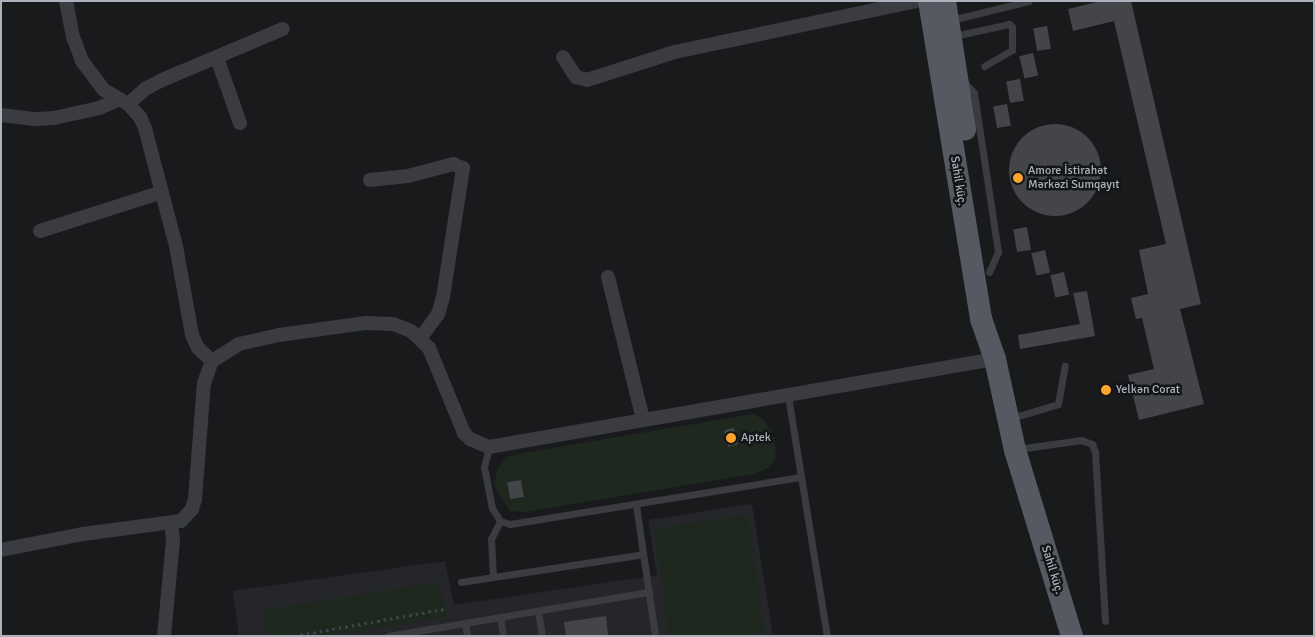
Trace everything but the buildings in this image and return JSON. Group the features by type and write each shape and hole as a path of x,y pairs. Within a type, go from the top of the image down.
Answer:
{"main road":[{"name":"Sahil küç.","path":"928,1 978,302 995,359 1015,450 1072,636"},
{"name":"Sahil küç.","path":"948,20 989,272 995,317 995,359"}],"street":[{"path":"562,57 576,77 587,80 675,52 916,1"},
{"path":"69,2 73,37 82,61 104,90 123,102 140,117 145,128 176,246 192,335 198,348 212,361"},
{"path":"1,115 36,119 54,118 123,102 145,88 283,29"},
{"path":"217,58 240,123"},
{"path":"370,180 408,176 453,164 463,168 443,297 438,314 420,338"},
{"path":"40,231 162,192"},
{"path":"608,277 643,419"},
{"path":"1,550 83,534 171,523 187,516 195,499 204,383 212,361 228,349 256,340 366,322 393,324 420,338 435,358 464,433 470,439 490,447 995,359"},
{"path":"164,636 173,542 171,523"}],"lane":[{"path":"948,20 1030,1"},
{"path":"948,20 1009,24 1012,27 1012,50 984,66"},
{"path":"1008,419 1058,404 1065,366"},
{"path":"788,396 827,636"},
{"path":"1015,450 1081,440 1092,444 1095,452 1105,621"},
{"path":"490,447 484,466 492,508 500,521 520,524 800,476"},
{"path":"636,505 655,636"},
{"path":"493,577 491,539 500,521"},
{"path":"461,582 643,554"},
{"path":"388,636 649,592"},
{"path":"538,611 542,636"},
{"path":"500,617 502,636"},
{"path":"465,623 466,636"}],"path":[{"path":"294,636 444,609"}],"shaded area":[{"path":"753,414 764,420 773,434 776,447 775,460 768,468 753,474 525,512 510,511 494,485 498,468 507,457"},
{"path":"752,504 773,636 239,636 233,591 445,561 454,605 657,575 648,520"},
{"path":"748,515 765,636 669,636 654,528"},
{"path":"440,582 446,617 332,636 267,636 263,610"}],"place":[{"name":"Amore İstirahət Mərkəzi Sumqayıt","path":"1018,178"},
{"name":"Yelkən Corat","path":"1106,390"},
{"name":"Aptek","path":"731,438"}]}
